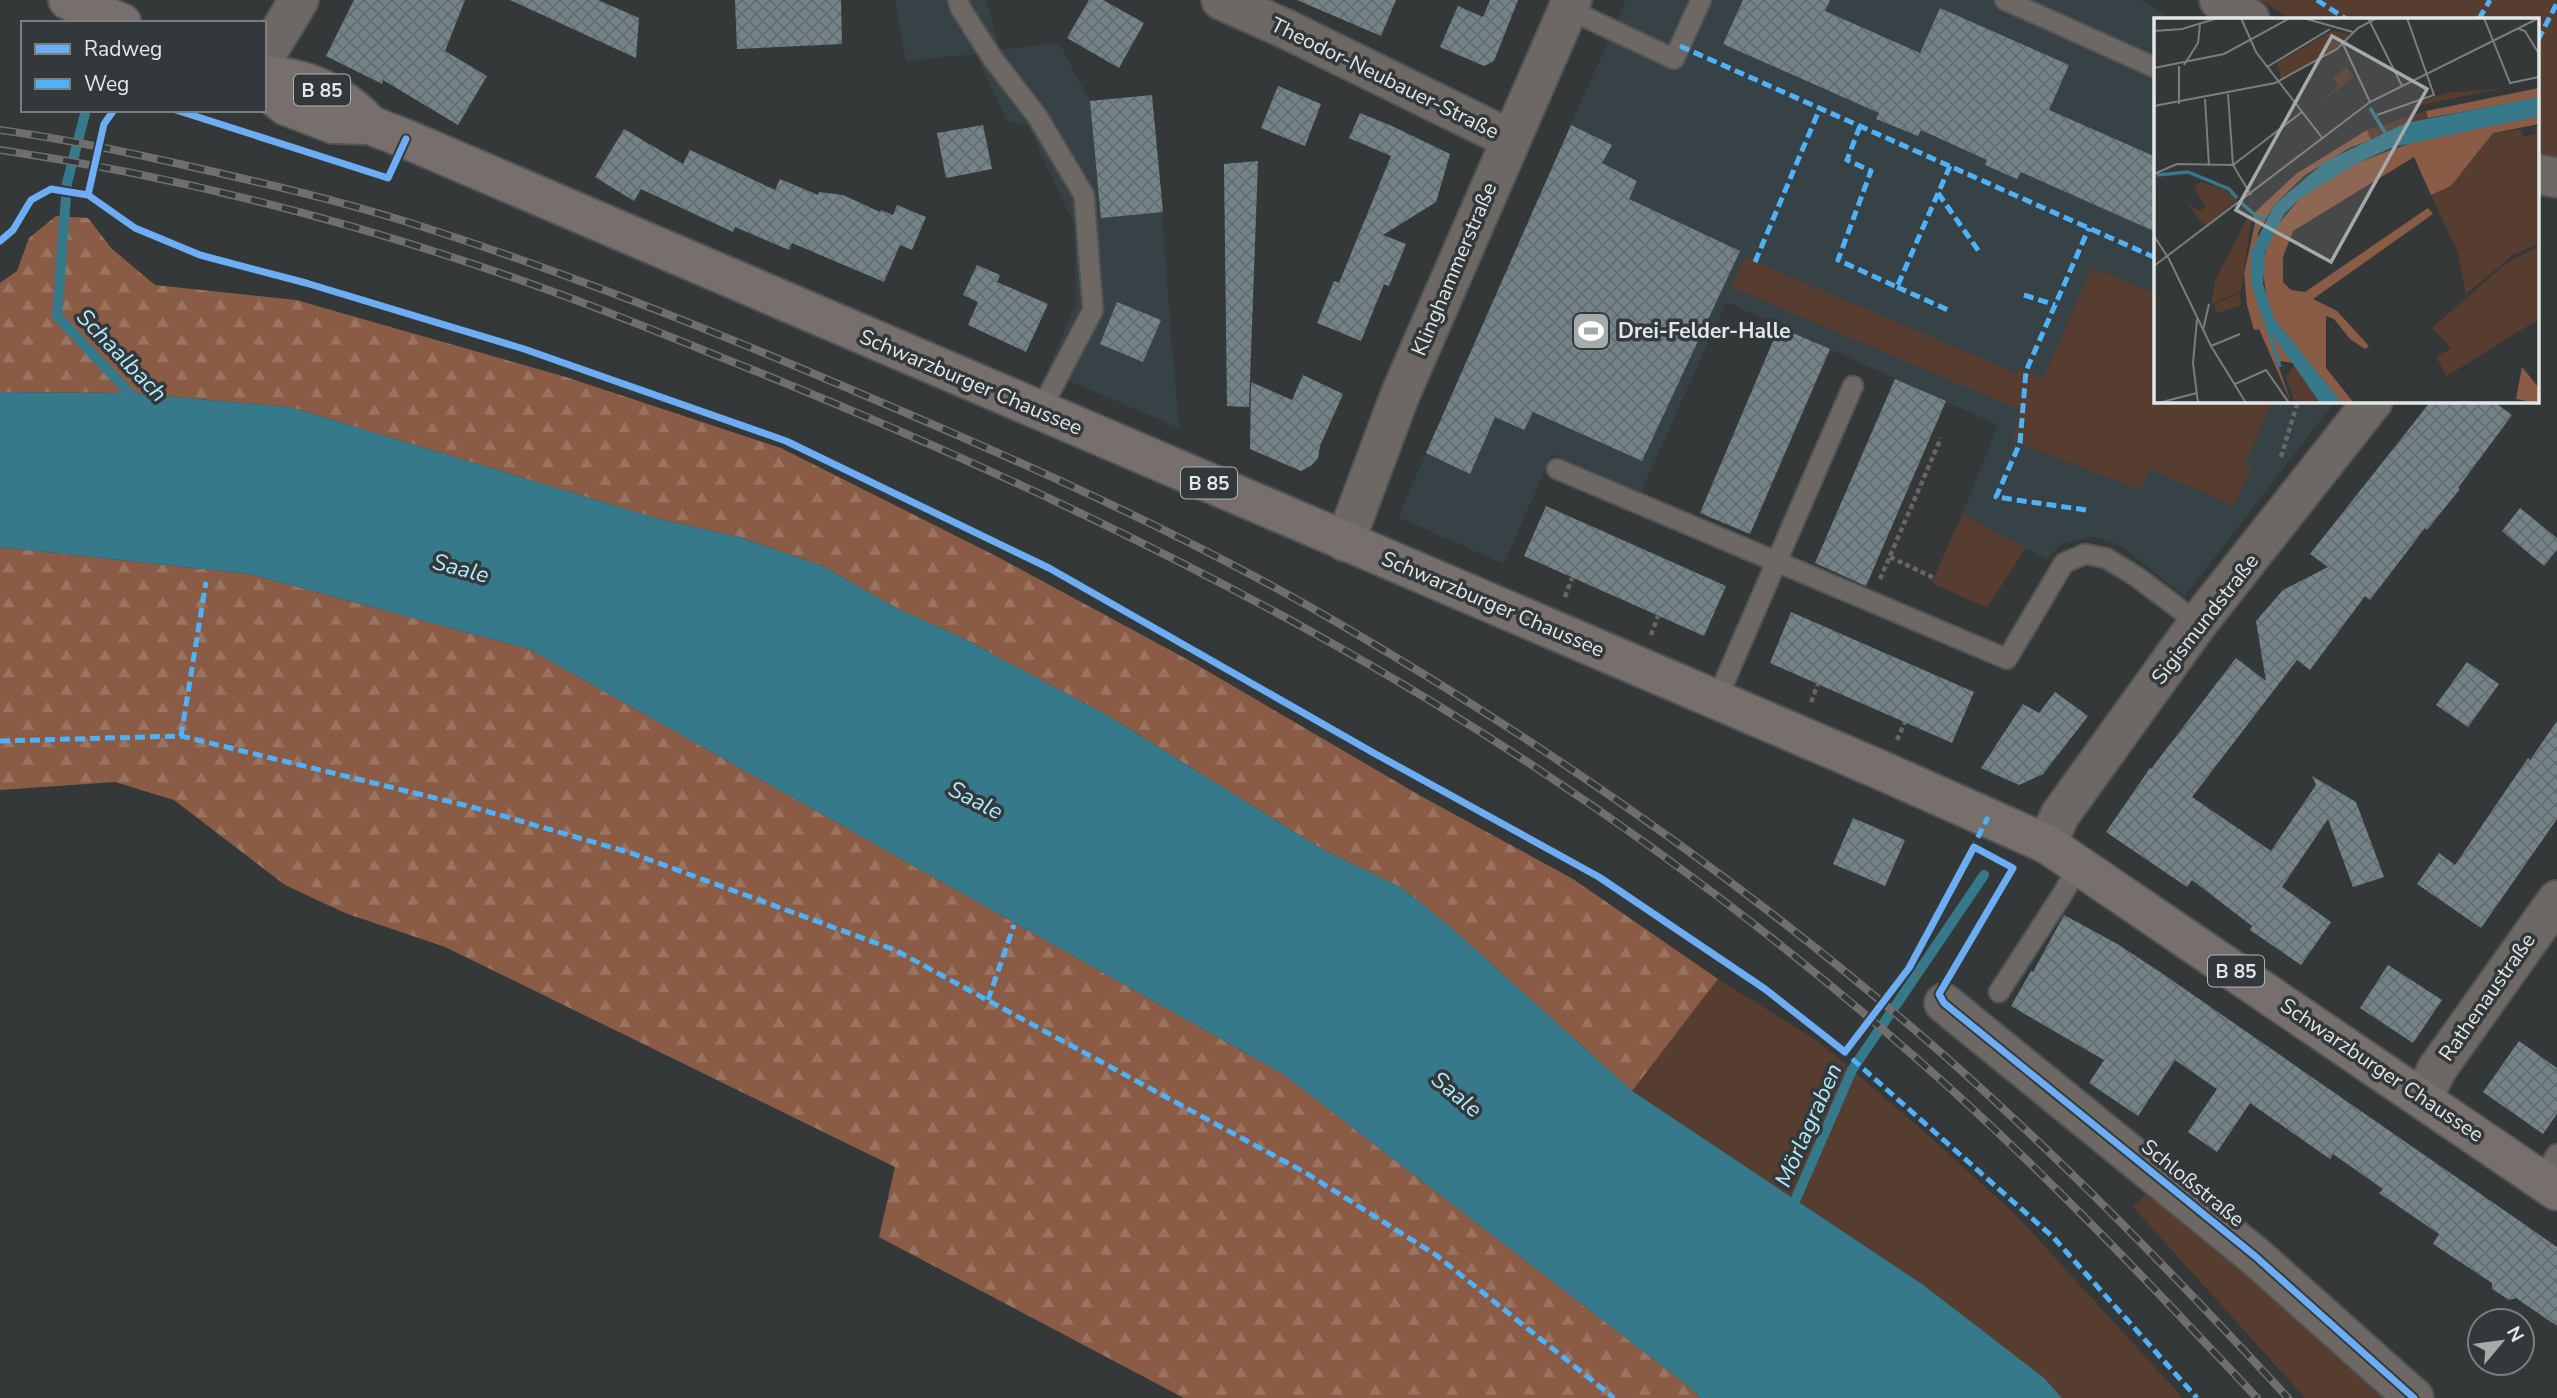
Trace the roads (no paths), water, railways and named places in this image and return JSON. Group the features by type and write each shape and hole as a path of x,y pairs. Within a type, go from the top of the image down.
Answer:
{"main road":[{"path":"73,3 117,21"},
{"name":"Schwarzburger Chaussee","path":"266,76 299,80 332,94 345,101 370,125 2047,844 2423,1098 2552,1175"},
{"name":"Schwarzburger Chaussee","path":"266,90 286,106 333,124 370,125"}],"street":[{"path":"266,55 299,0"},
{"name":"Theodor-Neubauer-Straße","path":"1221,0 1510,139"},
{"path":"2219,0 2248,18"},
{"name":"Klinghammerstraße","path":"1345,542 1400,395 1570,5"},
{"name":"Sigismundstraße","path":"2047,844 2060,815 2199,623 2372,402"},
{"name":"Rathenaustraße","path":"2423,1098 2437,1069 2557,900"},
{"name":"Schloßstraße","path":"1944,1003 2255,1256 2414,1398"}],"lane":[{"path":"958,0 993,59 1037,116 1084,195 1093,310 1040,411"},
{"path":"1570,5 1674,59 1701,0"},
{"path":"2004,0 2154,67"},
{"path":"1716,701 1853,386"},
{"path":"1557,469 2007,659 2064,563 2085,554 2106,558 2137,577 2199,623"},
{"path":"1999,992 2079,864"}],"water":[{"name":"Saale","path":"0,392 129,393 290,407 659,519 739,537 823,566 898,609 959,636 1110,717 1320,848 1402,888 1447,924 1632,1091 1922,1284 2044,1378 2062,1398 1701,1398 1283,1074 529,649 249,574 0,547"}],"waterway":[{"name":"Schaalbach","path":"85,112 67,183 57,316 137,401"},
{"name":"Mörlagraben","path":"1791,1210 1852,1070 1984,875"}],"railway":[{"path":"0,130 124,152 353,206 552,271 745,345 1001,454 1139,518 1273,586 1414,668 1563,764 1708,866 1848,974 1965,1074 2061,1163 2154,1256 2288,1398"},
{"path":"0,150 137,174 272,205 405,242 565,296 758,372 972,463 1112,528 1319,636 1396,680 1547,775 1693,878 1833,988 1948,1086 2039,1172 2128,1261 2257,1398"}],"place":[{"name":"Drei-Felder-Halle","path":"1591,331"}]}
